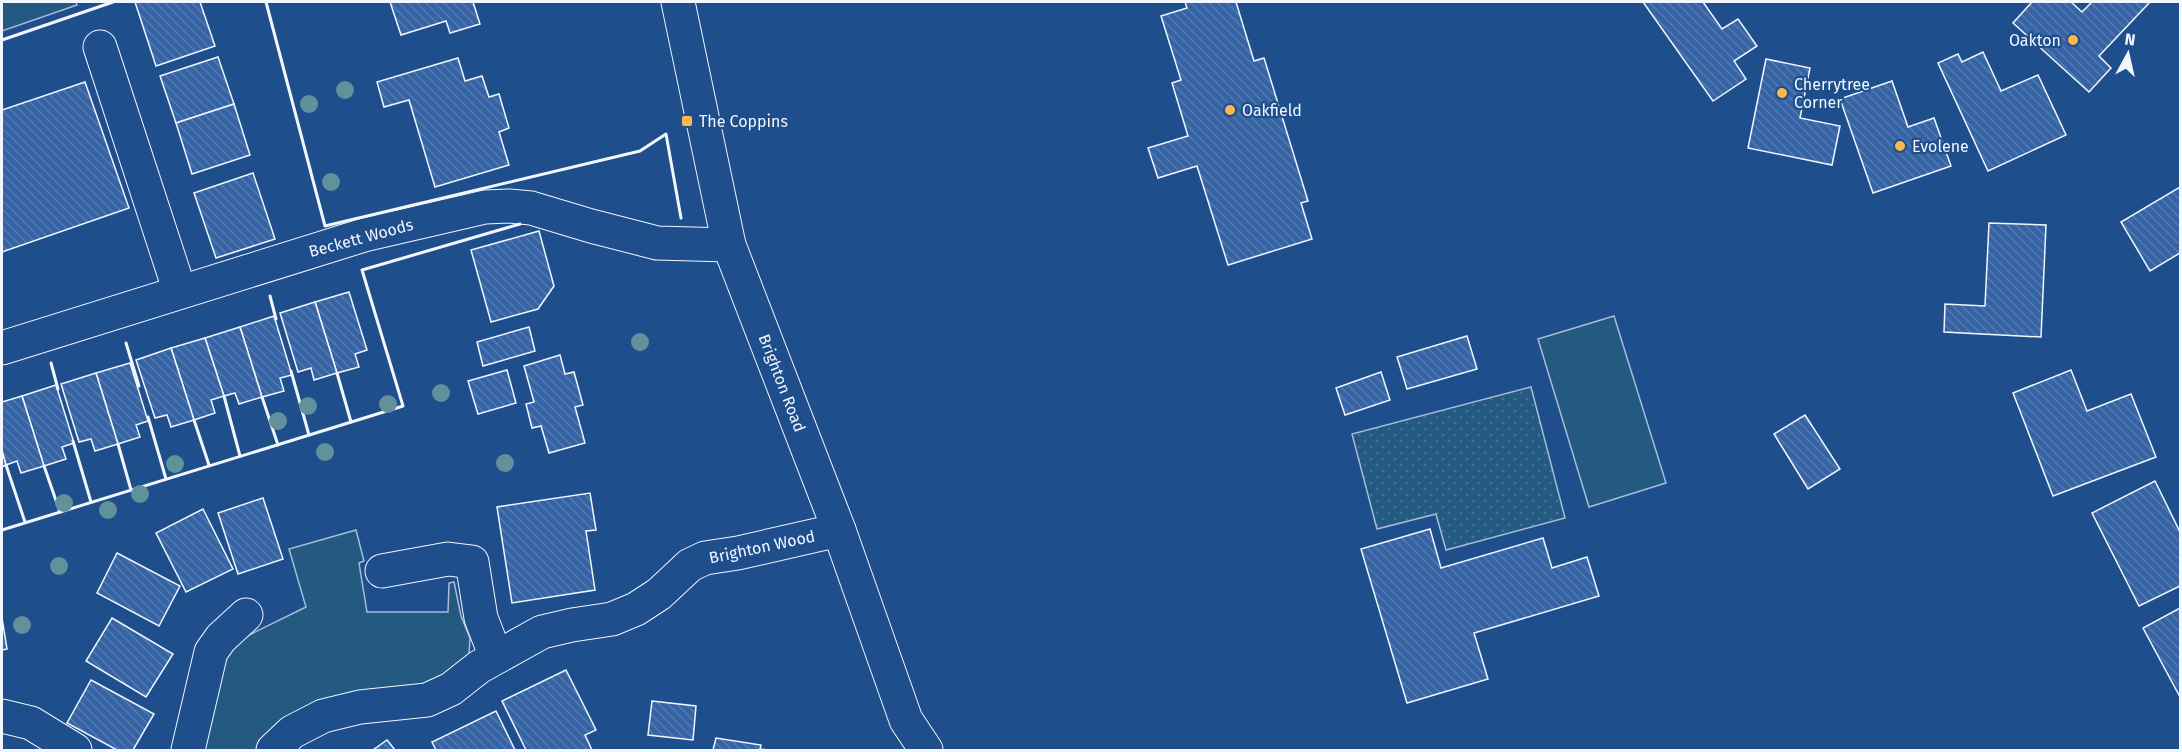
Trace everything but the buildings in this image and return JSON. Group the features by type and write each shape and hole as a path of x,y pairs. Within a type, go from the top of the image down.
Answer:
{"street":[{"name":"Brighton Road","path":"678,2 729,245 839,530 906,720 926,750"},
{"path":"100,47 180,292"},
{"name":"Beckett Woods","path":"2,348 364,235 485,207 531,208 657,243 729,245"},
{"name":"Brighton Wood","path":"273,750 292,732 323,716 360,707 426,700 451,689 496,657 542,632 612,619 636,609 659,594 690,565 705,558 738,553 839,530"},
{"path":"382,571 448,559 472,562 481,618 496,657"},
{"path":"188,750 211,652 221,638 246,615"},
{"path":"2,716 31,723 75,750"}],"shaded area":[{"path":"2,2 76,2 77,5 2,31"},
{"path":"1614,316 1666,483 1589,507 1538,339"},
{"path":"1531,387 1565,518 1446,550 1436,514 1377,529 1352,434"},
{"path":"356,530 364,561 359,563 367,612 448,612 449,583 454,582 461,616 470,638 469,654 438,679 260,746 257,750 201,750 221,660 239,641 306,607 289,549"}],"wall":[{"path":"2,40 113,2"},
{"path":"266,2 325,226 640,151 666,134 681,218"},
{"path":"2,530 403,406 362,270 520,224"},
{"path":"270,296 276,319"},
{"path":"126,343 139,386"},
{"path":"51,363 58,389"},
{"path":"291,371 309,435"},
{"path":"337,373 351,422"},
{"path":"224,396 240,456"},
{"path":"262,397 278,445"},
{"path":"148,417 166,479"},
{"path":"194,420 209,465"},
{"path":"73,441 91,502"},
{"path":"118,444 131,490"},
{"path":"6,465 25,522"},
{"path":"44,466 60,512"}],"place":[{"name":"Oakton","path":"2073,40"},
{"name":"Cherrytree Corner","path":"1782,93"},
{"name":"Oakfield","path":"1230,110"},
{"name":"The Coppins","path":"687,121"},
{"name":"Evolene","path":"1900,146"}]}
